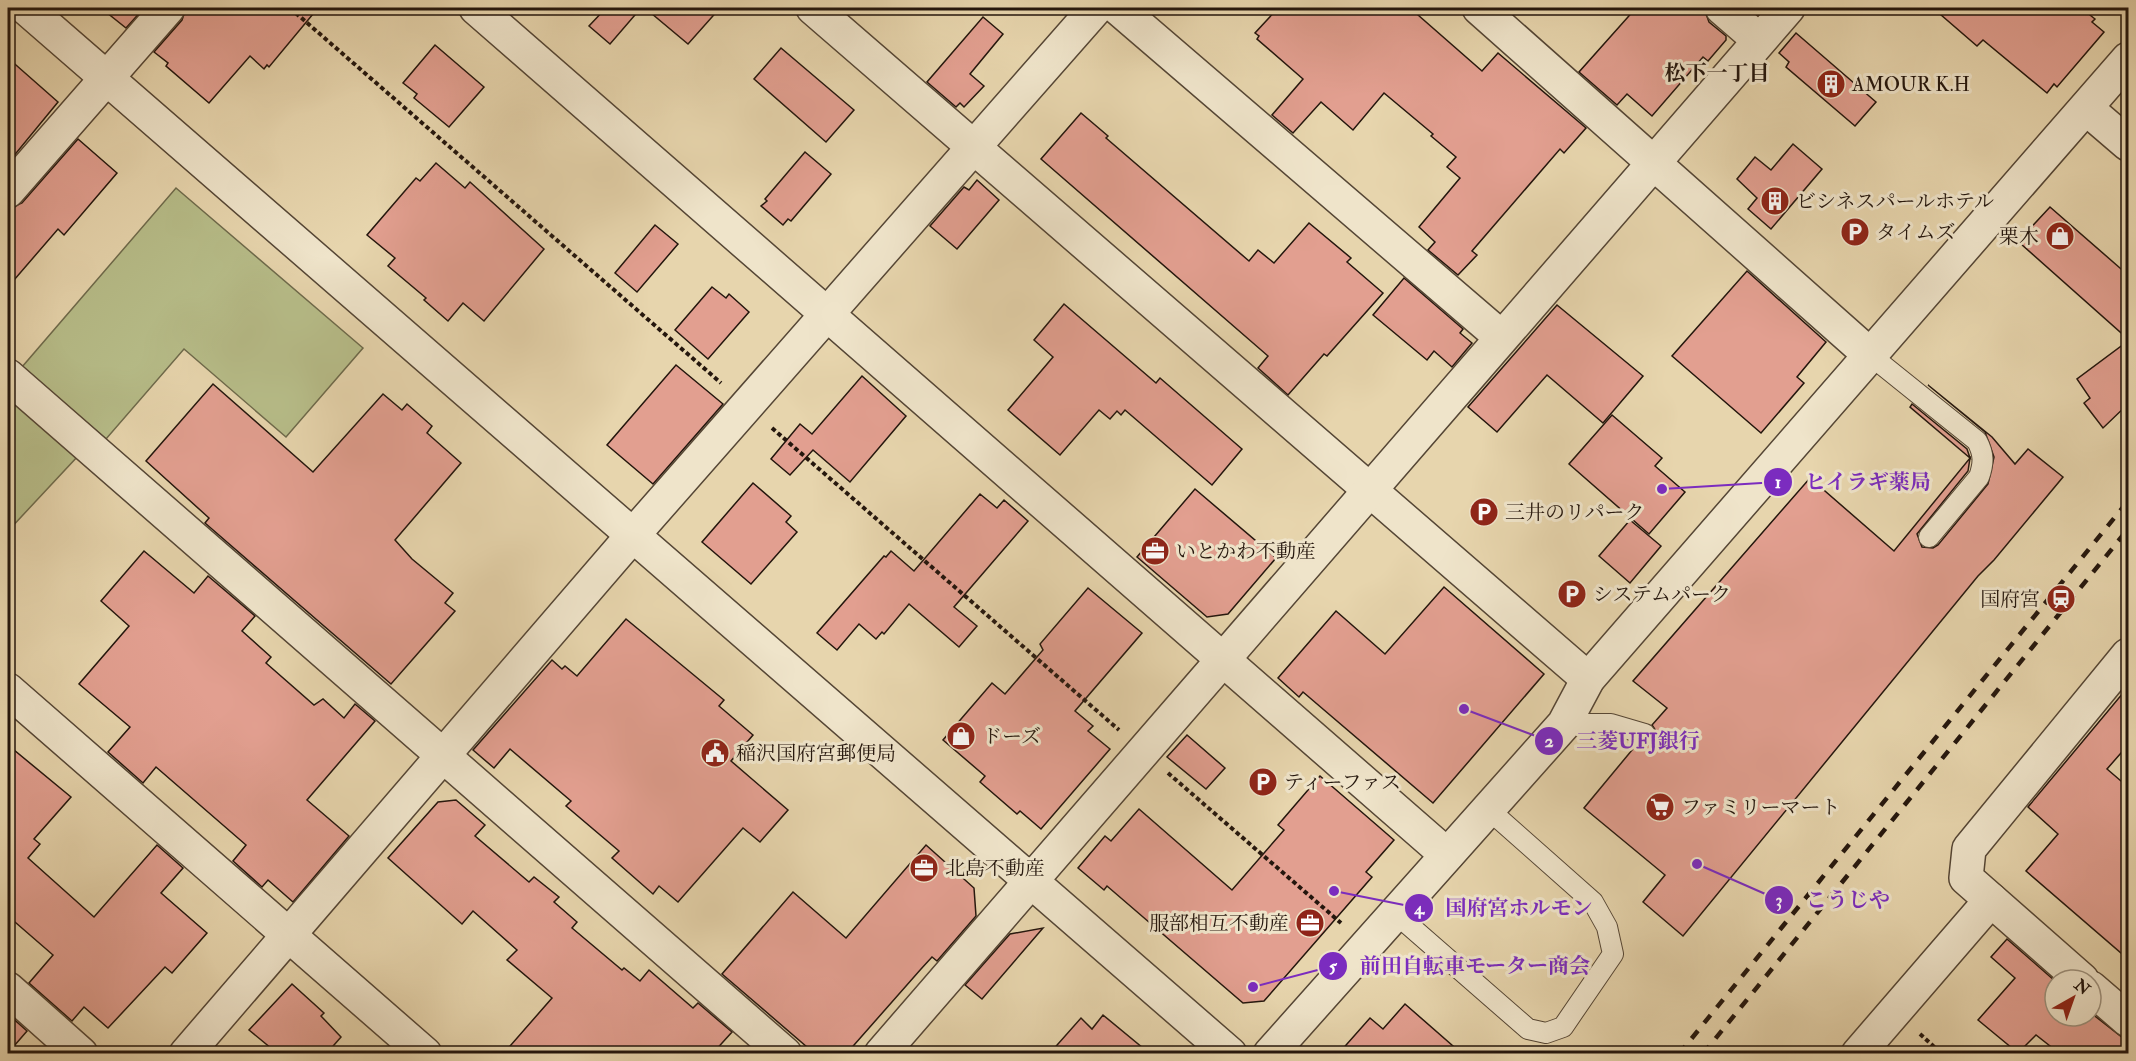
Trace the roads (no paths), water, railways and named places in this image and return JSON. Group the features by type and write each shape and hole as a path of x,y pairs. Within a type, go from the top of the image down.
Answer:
{"street":[{"path":"26,8 1230,1053"},
{"path":"8,191 168,8"},
{"path":"476,8 1447,855"},
{"path":"813,8 1588,679"},
{"path":"186,1053 633,535 1096,8"},
{"path":"1118,8 1501,337"},
{"path":"1479,8 1870,355"},
{"path":"1722,8 1759,40"},
{"path":"881,1053 1029,879 1788,8"},
{"path":"1270,1053 1564,724 1588,679 2128,59"},
{"path":"2086,108 2128,144"},
{"path":"8,376 785,1053"},
{"path":"2068,968 1966,878 1969,849 2128,655"},
{"path":"8,690 425,1053"},
{"path":"1858,1053 1991,900"},
{"path":"8,989 81,1053"},
{"path":"2103,998 2128,1020"}],"lane":[{"path":"1870,355 1977,441 1983,453 1983,466 1979,477 1929,537"},
{"path":"1564,724 1611,724 1645,734"},
{"path":"1395,913 1528,1029 1546,1033 1563,1027 1613,954 1606,927 1593,902 1488,809"}],"railway":[{"path":"1679,1054 2128,501"},
{"path":"1703,1054 2128,529"}],"place":[{"name":"AMOUR K.H","path":"1831,84"},
{"name":"ビシネスパールホテル","path":"1775,201"},
{"name":"タイムズ","path":"1855,232"},
{"name":"栗木","path":"2060,236"},
{"name":"ヒイラギ薬局","path":"1662,489"},
{"name":"三井のリパーク","path":"1484,512"},
{"name":"いとかわ不動産","path":"1155,551"},
{"name":"システムパーク","path":"1572,594"},
{"name":"国府宮","path":"2061,599"},
{"name":"三菱UFJ銀行","path":"1464,709"},
{"name":"ドーズ","path":"961,736"},
{"name":"稲沢国府宮郵便局","path":"715,753"},
{"name":"ティーファス","path":"1263,782"},
{"name":"ファミリーマート","path":"1660,807"},
{"name":"こうじや","path":"1697,864"},
{"name":"北島不動産","path":"924,868"},
{"name":"国府宮ホルモン","path":"1334,891"},
{"name":"服部相互不動産","path":"1310,923"},
{"name":"前田自転車モーター商会","path":"1253,987"}],"district":[{"name":"松下一丁目","path":"1717,73"}]}
